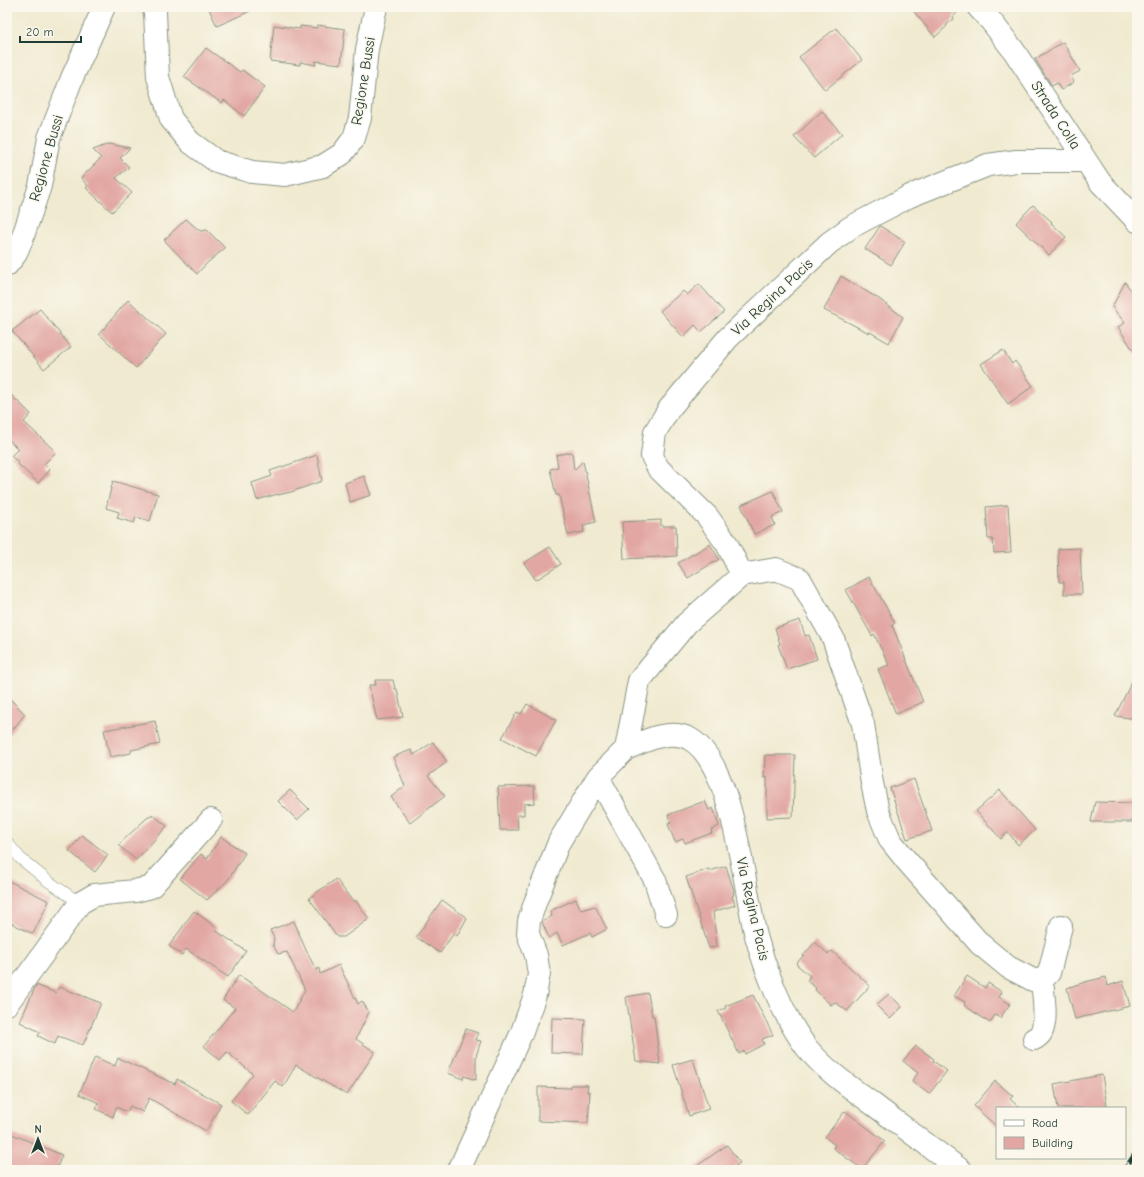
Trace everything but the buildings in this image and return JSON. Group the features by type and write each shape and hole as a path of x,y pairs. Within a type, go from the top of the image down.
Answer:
{"street":[{"name":"Regione Bussi","path":"7,265 15,255 22,239 40,186 49,138 72,78 104,7"},
{"name":"Regione Bussi","path":"153,7 155,12 158,77 171,119 190,142 216,160 252,172 285,174 323,166 342,154 354,138 360,118 367,49 376,7"},
{"name":"Strada Colla","path":"978,7 1014,51 1100,182 1137,221"},
{"name":"Via Regina Pacis","path":"742,575 727,544 707,516 658,468 652,456 654,432 669,409 723,344 829,243 851,227 910,196 988,165 1016,161 1086,161"},
{"path":"626,749 639,681 687,623 742,575 776,569 800,579 833,638 863,724 878,811 890,840 980,944 1008,967 1032,980 1042,980 1049,973 1061,926"},
{"name":"Via Regina Pacis","path":"459,1170 522,1032 535,995 539,974 536,955 528,934 529,921 560,842 598,777 626,749 649,739 676,735 688,738 697,744 713,767 724,793 737,839 749,905 761,954 770,981 792,1024 807,1048 834,1074 859,1094 961,1170"},
{"path":"598,777 655,880 666,915"},
{"path":"7,1004 80,903 94,895 135,891 151,886 211,820"},
{"path":"1034,1039 1040,1034 1043,1026 1044,1015 1042,980"}],"lane":[{"path":"7,842 20,858 48,881 80,903"}],"railway":[{"path":"1124,1170 1137,1151"}]}
